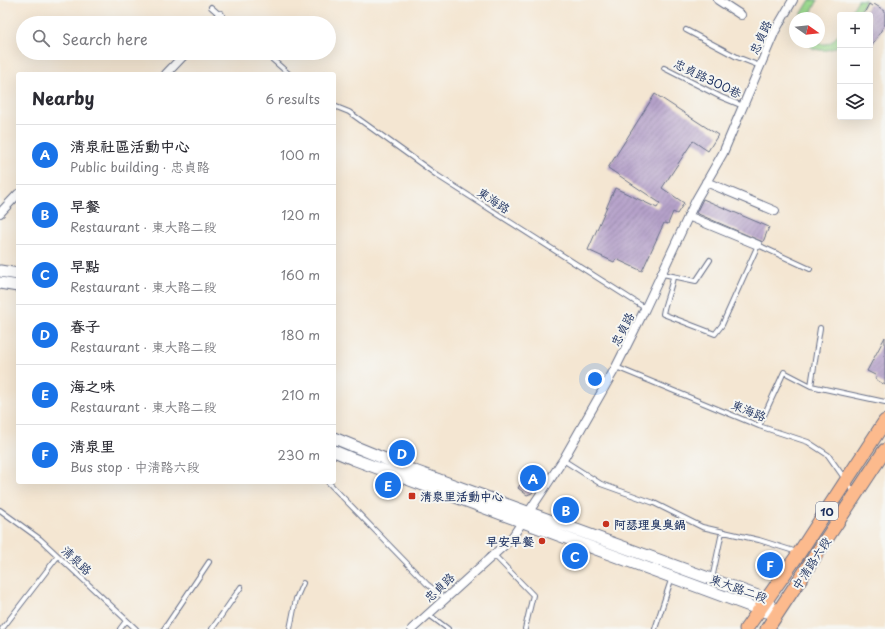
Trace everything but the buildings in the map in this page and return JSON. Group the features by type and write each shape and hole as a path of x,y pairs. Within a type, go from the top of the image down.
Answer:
{"main road":[{"name":"中清路六段","path":"758,610 799,553 885,421"},
{"name":"中清路六段","path":"776,615 885,450"},
{"name":"10","path":"746,629 758,610"},
{"name":"10","path":"767,629 776,615"}],"street":[{"path":"718,0 741,14"},
{"name":"忠貞路","path":"412,629 511,539 563,460 616,367 663,274 688,216 723,153 775,30 793,0"},
{"path":"168,72 179,60"},
{"path":"706,182 775,211"},
{"path":"0,213 16,196"},
{"path":"688,216 758,245"},
{"path":"0,271 16,274"},
{"path":"0,283 16,286"},
{"name":"東大路二段","path":"336,439 412,470 766,599 776,615"},
{"name":"東大路二段","path":"336,452 758,610 776,615"}],"lane":[{"path":"211,7 220,15"},
{"path":"686,30 737,57 760,66"},
{"path":"272,60 287,72"},
{"name":"忠貞路300巷","path":"664,68 721,97 743,106"},
{"name":"東海路","path":"336,107 349,112 438,176 645,309"},
{"path":"674,277 671,292 664,306 663,314 715,334 722,325 758,245 810,269"},
{"path":"663,274 696,281 710,260"},
{"path":"811,386 820,328"},
{"name":"東海路","path":"616,367 759,426 808,442 828,455 847,480 856,495"},
{"path":"759,426 784,372 811,386 885,402"},
{"path":"563,460 601,484 654,503 702,527 759,540 799,553"},
{"path":"330,484 427,584 445,598"},
{"name":"清泉路","path":"0,510 40,539 136,629"},
{"path":"712,579 722,532"},
{"path":"494,555 533,595 525,629"},
{"path":"2,629 58,556"},
{"path":"164,629 209,562"},
{"path":"655,629 672,577"},
{"path":"290,629 296,599 303,583"},
{"path":"212,629 241,586"},
{"path":"428,614 448,629"},
{"path":"120,629 126,621"}],"green space":[{"path":"810,0 818,0 811,12 803,12"},
{"path":"858,0 866,0 859,12 851,12"},
{"path":"837,36 836,47 827,50 812,48 825,48 825,44 829,43"}],"place":[{"name":"春子","path":"402,453"},
{"name":"清泉社區活動中心","path":"533,478"},
{"name":"海之味","path":"388,485"},
{"name":"清泉里活動中心","path":"412,496"},
{"name":"早餐","path":"566,510"},
{"name":"阿瑟理臭臭鍋","path":"606,524"},
{"name":"早安早餐","path":"542,541"},
{"name":"早點","path":"575,556"},
{"name":"清泉里","path":"770,565"}]}
